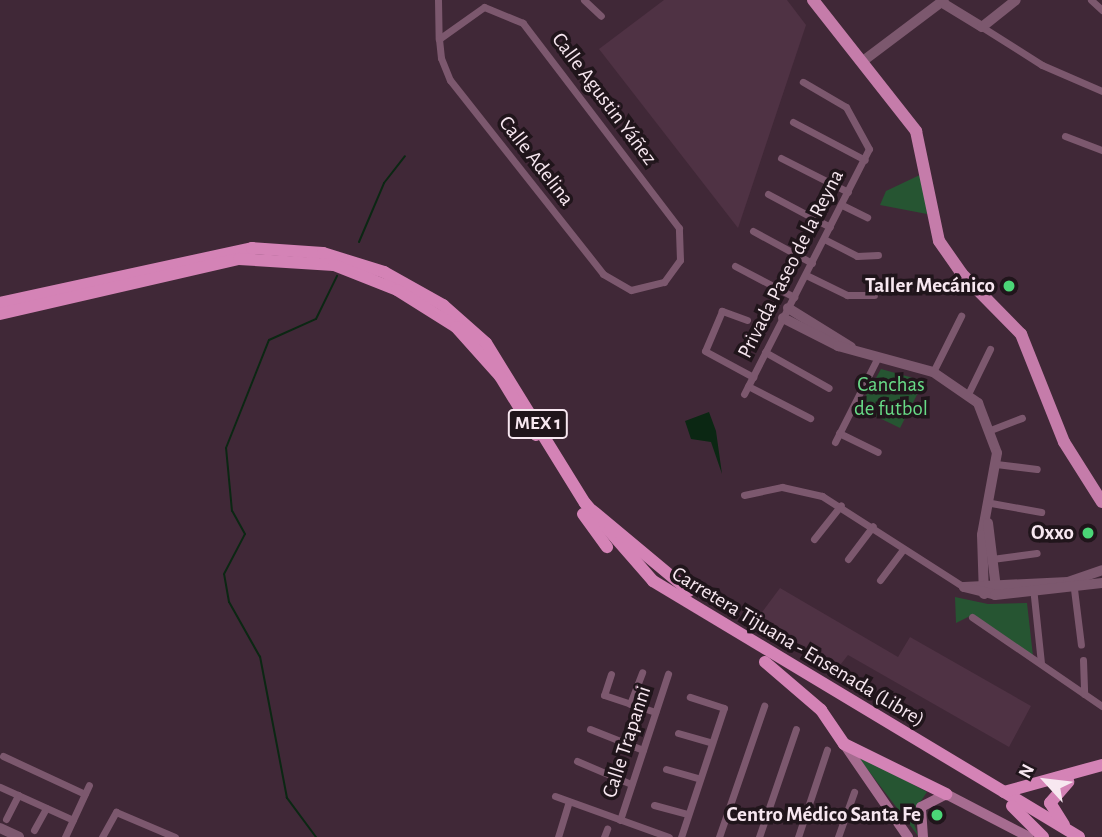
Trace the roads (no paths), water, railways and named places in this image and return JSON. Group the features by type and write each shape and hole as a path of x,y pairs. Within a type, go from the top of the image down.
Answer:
{"highway":[{"name":"Carretera Tijuana - Ensenada (Libre)","path":"0,303 236,250 299,249 365,264 437,301 478,335 512,379 589,509 640,571 685,606 1004,792 1071,835"},
{"name":"Carretera Tijuana - Ensenada (Libre)","path":"0,314 239,259 302,259 374,279 433,310 478,348 587,521 621,562 675,608 1012,806 1071,835"},
{"path":"589,509 689,591"},
{"path":"765,662 821,710 844,744 946,794"},
{"path":"1071,835 1051,803 1058,787 1102,765"},
{"path":"1004,792 1080,774"},
{"path":"1012,806 1043,837"}],"main road":[{"path":"813,0 863,61 921,143 934,226 945,253 1021,334 1064,442 1102,502"},
{"path":"844,744 908,837"},
{"path":"923,837 921,807 946,794 1029,837"}],"street":[{"name":"Calle Adelina","path":"438,0 439,39 450,80 603,274 631,290 664,282"},
{"path":"584,0 601,16"},
{"path":"982,27 1016,0"},
{"path":"1091,0 1102,10"},
{"path":"863,61 943,1 1042,65 1102,91"},
{"name":"Calle Agustin Yáñez","path":"439,39 486,4 523,23 674,220 683,247 664,282"},
{"name":"Privada Paseo de la Reyna","path":"744,394 869,149 846,107 803,82"},
{"path":"793,122 865,160"},
{"path":"1065,136 1102,150"},
{"path":"781,158 848,192"},
{"path":"768,194 830,227"},
{"path":"842,205 867,217"},
{"path":"753,231 812,263"},
{"path":"824,239 857,256 878,255"},
{"path":"735,266 794,297"},
{"path":"806,275 847,295 874,295"},
{"path":"788,308 851,347"},
{"path":"747,320 722,311 705,351 753,377"},
{"path":"933,372 961,316"},
{"path":"783,318 878,357 933,372 969,392 993,429 996,464 988,522 992,559 990,589"},
{"path":"969,392 990,349"},
{"path":"765,352 829,387"},
{"path":"835,442 878,357"},
{"path":"748,386 810,418"},
{"path":"993,429 1022,418"},
{"path":"839,433 878,452"},
{"path":"996,464 1037,469"},
{"path":"744,495 793,488 841,505 903,550 964,587 1074,589 1094,582 1102,570"},
{"path":"991,503 1041,512"},
{"path":"814,539 841,505"},
{"path":"988,522 982,535 990,589"},
{"path":"848,559 873,526"},
{"path":"880,580 903,550"},
{"path":"992,559 1037,553"},
{"path":"1033,589 1094,582"},
{"path":"1033,589 1041,663"},
{"path":"1074,589 1081,645"},
{"path":"972,617 1102,706"},
{"path":"1083,660 1084,694"},
{"path":"630,704 642,672"},
{"path":"611,674 604,694 655,712"},
{"name":"Calle Trapanni","path":"620,820 668,674"},
{"path":"681,837 723,706 691,697"},
{"path":"719,837 764,706"},
{"path":"590,729 643,750"},
{"path":"760,837 796,729"},
{"path":"678,733 712,743"},
{"path":"798,837 827,750"},
{"path":"3,757 85,794"},
{"path":"578,761 631,784"},
{"path":"666,769 700,779"},
{"path":"65,837 89,785"},
{"path":"0,787 73,820"},
{"path":"838,837 854,792"},
{"path":"18,795 3,823 19,837"},
{"path":"555,796 669,837"},
{"path":"558,837 569,802"},
{"path":"654,805 688,814"},
{"path":"34,830 46,808"},
{"path":"102,837 114,812 175,837"}],"waterway":[{"path":"359,242 384,183 405,156"},
{"path":"316,837 287,798 260,657 229,602 224,574 245,534 232,511 226,448 269,340 316,319 337,276"}],"place":[{"name":"Taller Mecánico","path":"1009,286"},
{"name":"Oxxo","path":"1088,533"},
{"name":"Centro Médico Santa Fe","path":"937,815"}],"park label":[{"name":"Canchas de futbol","path":"891,397"}]}
